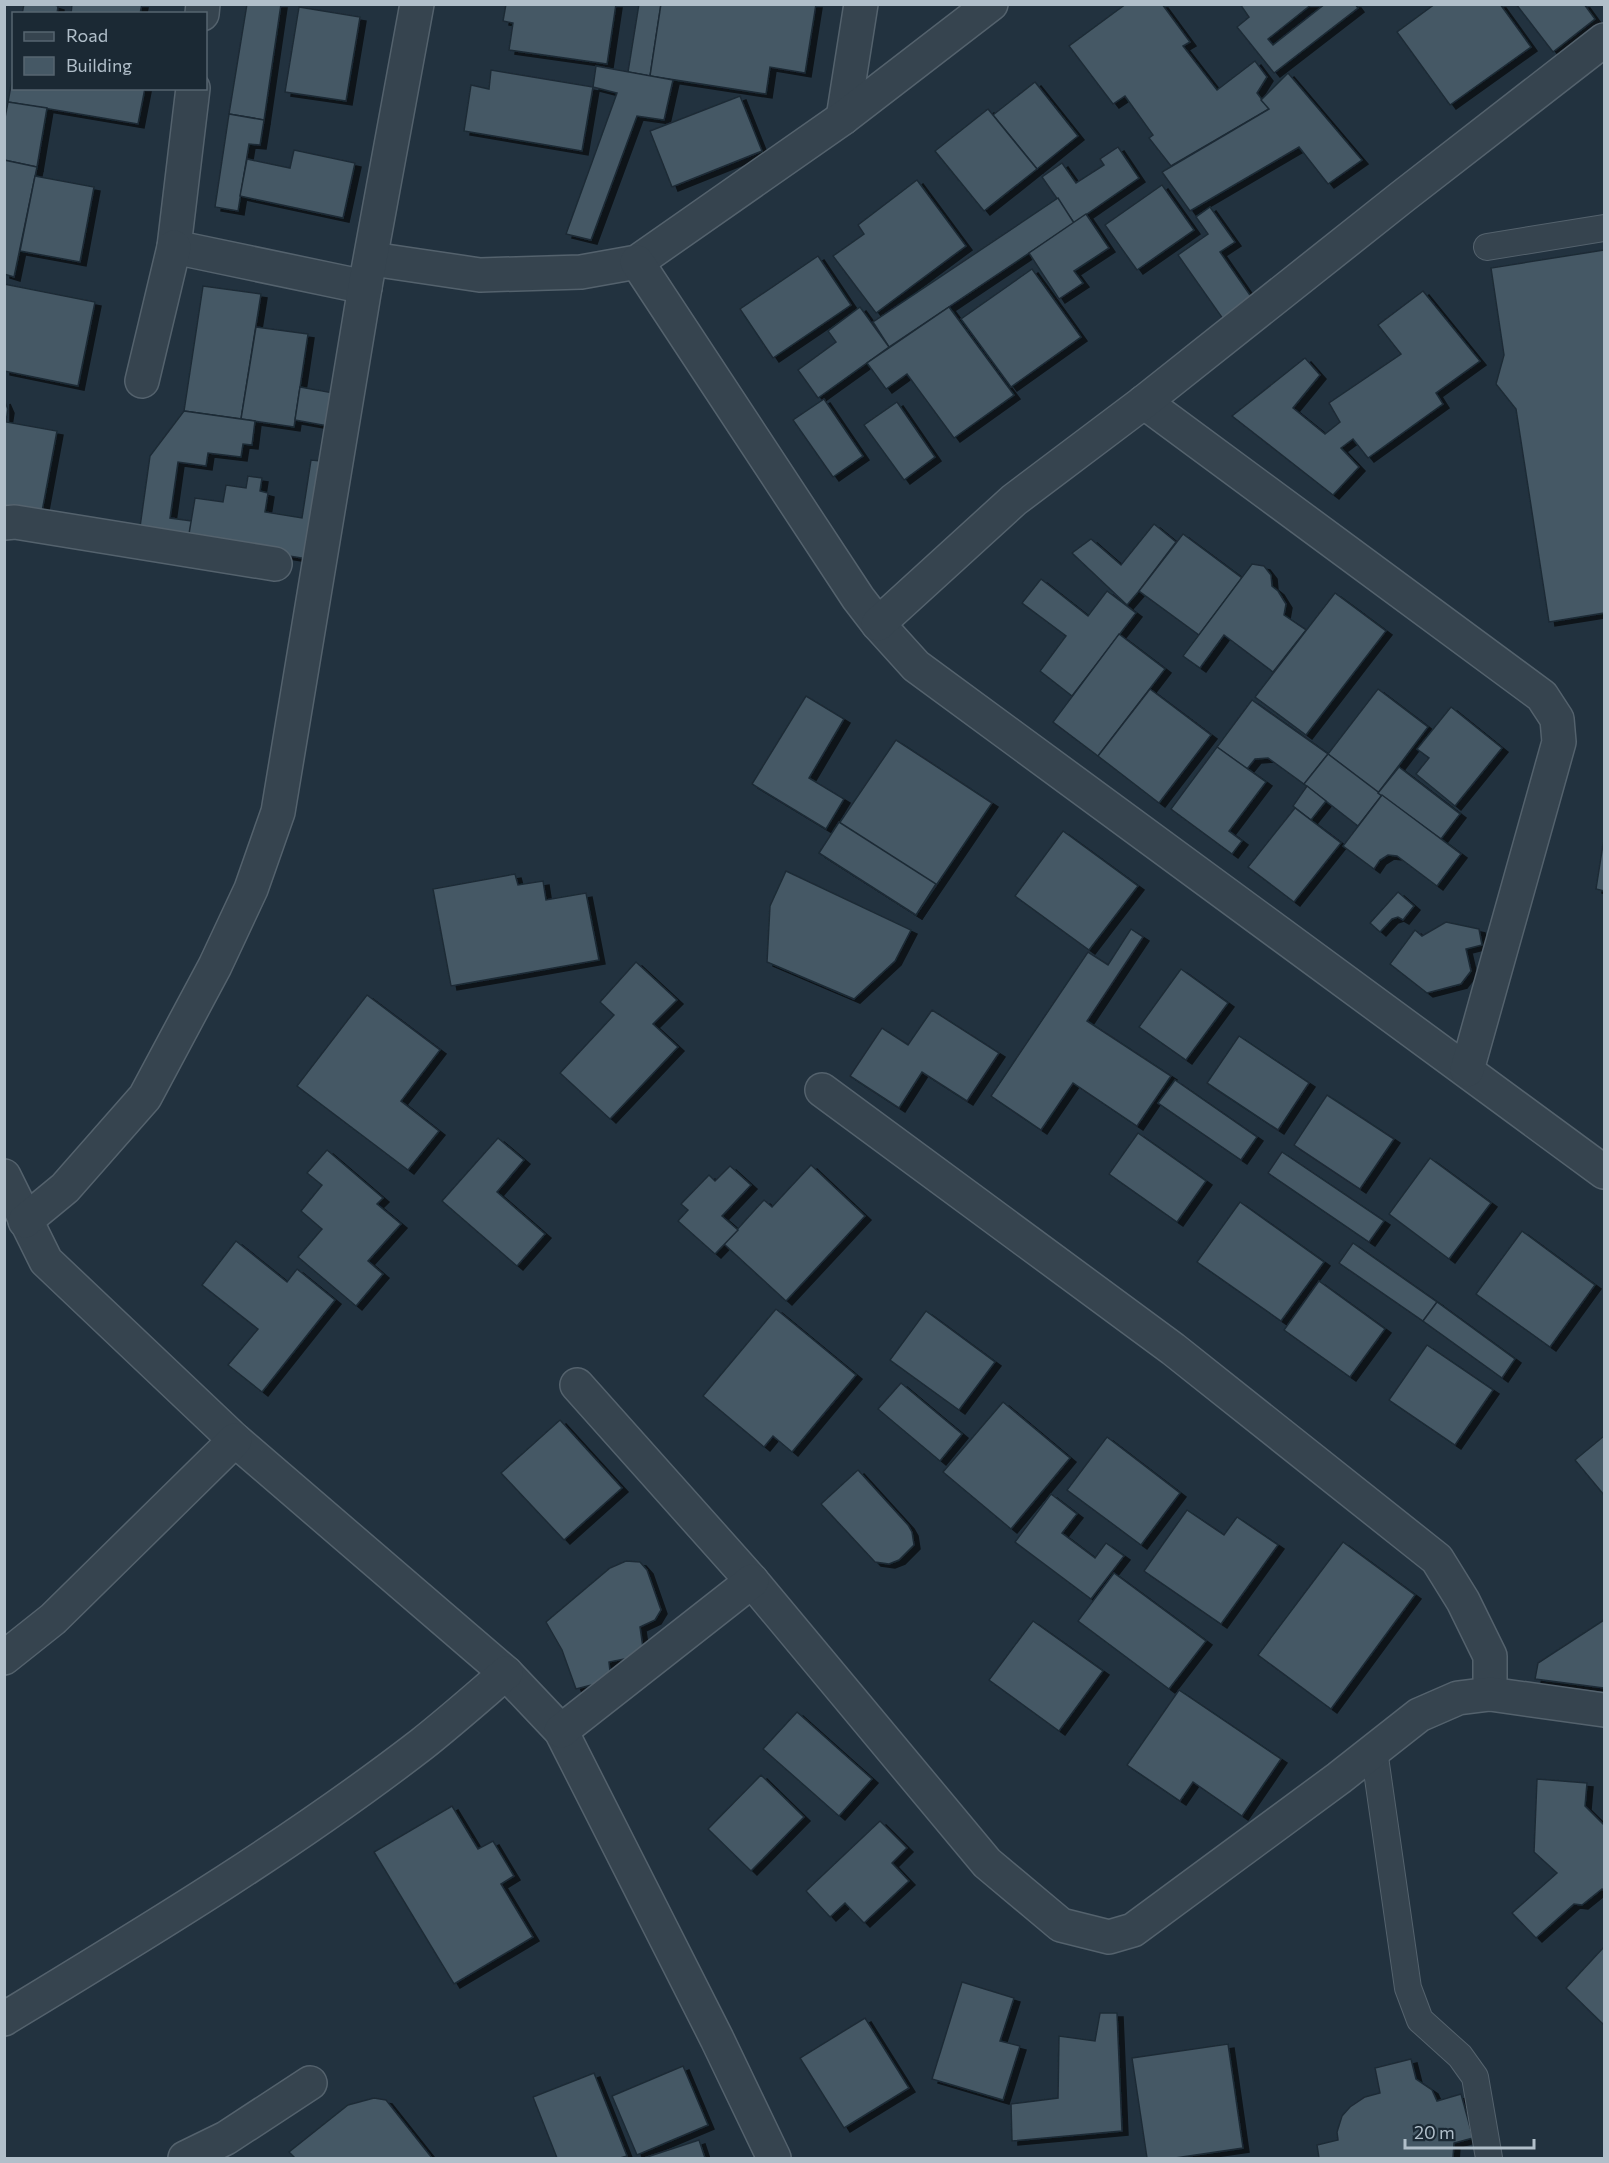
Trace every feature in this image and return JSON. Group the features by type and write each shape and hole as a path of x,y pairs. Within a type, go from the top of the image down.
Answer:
{"street":[{"path":"25,1221 65,1188 145,1096 215,966 251,889 278,812 417,4"},
{"path":"843,118 861,4"},
{"path":"174,247 369,273 480,275 581,272 637,262 843,118 990,4"},
{"path":"878,624 1014,500 1144,402 1402,197 1605,40"},
{"path":"142,381 174,247 193,90"},
{"path":"637,262 858,598 916,666 1605,1172"},
{"path":"1144,402 1542,696 1557,719 1559,742 1467,1070"},
{"path":"4,523 15,522 275,564"},
{"path":"822,1090 1173,1348 1437,1560 1463,1601 1490,1656 1490,1694"},
{"path":"4,1176 46,1261 235,1440 506,1673 561,1731 717,2039 774,2158"},
{"path":"577,1385 752,1581 987,1863 1061,1925 1081,1932 1109,1937 1132,1930 1419,1714 1458,1698 1490,1694 1605,1710"},
{"path":"4,1658 53,1619 235,1440"},
{"path":"561,1731 752,1581"},
{"path":"4,2019 169,1919 298,1833 423,1743 506,1673"},
{"path":"185,2158 226,2138 309,2083"}],"lane":[{"path":"1487,247 1605,228"},
{"path":"1374,1750 1408,1988 1420,2020 1460,2056 1475,2077 1489,2158"}],"building":[{"path":"24,4 58,6 57,12 22,12"},
{"path":"72,4 142,4 140,12 71,12"},
{"path":"247,4 281,4 264,120 229,114"},
{"path":"506,4 616,4 607,64 509,50 513,23 503,21"},
{"path":"639,4 661,4 650,76 628,72"},
{"path":"661,4 816,4 805,73 770,67 766,94 650,76"},
{"path":"1126,4 1162,4 1190,42 1183,46 1217,90 1255,61 1267,77 1257,93 1269,109 1171,166 1149,138 1153,135 1125,96 1113,104 1069,46"},
{"path":"1240,4 1312,4 1268,39 1273,45 1325,4 1355,4 1358,8 1274,73 1237,27 1249,17"},
{"path":"1435,4 1500,4 1531,47 1450,105 1397,32"},
{"path":"1516,4 1584,4 1595,19 1553,52"},
{"path":"299,7 360,17 346,101 285,92"},
{"path":"596,66 673,80 664,120 637,116 591,240 566,234 617,93 593,87"},
{"path":"491,70 593,87 582,151 464,131 471,85 489,89"},
{"path":"1288,73 1362,160 1328,184 1299,147 1190,211 1162,172 1269,109 1261,100"},
{"path":"12,80 12,90 145,90 138,124 8,102"},
{"path":"1035,82 1078,136 1037,169 993,115"},
{"path":"740,96 762,151 672,187 650,131"},
{"path":"8,102 47,108 37,167 4,160 4,123"},
{"path":"988,109 1037,169 984,211 935,151"},
{"path":"229,114 264,120 260,145 249,144 238,211 215,207"},
{"path":"1118,147 1139,178 1074,223 1042,177 1062,163 1076,183 1104,165 1100,159"},
{"path":"294,150 355,163 343,218 240,196 247,159 290,168"},
{"path":"4,160 37,167 14,277 4,274"},
{"path":"35,176 94,187 80,262 20,251"},
{"path":"917,180 966,246 876,313 833,256 864,234 858,225"},
{"path":"1162,185 1194,230 1137,270 1105,225"},
{"path":"1058,198 1074,223 889,347 873,322"},
{"path":"1210,207 1235,242 1220,252 1252,298 1223,319 1178,255 1208,234 1196,217"},
{"path":"1086,214 1109,248 1074,271 1083,283 1059,299 1029,253"},
{"path":"1604,250 1604,613 1549,622 1516,409 1496,384 1504,355 1491,268"},
{"path":"818,256 851,305 773,358 740,309"},
{"path":"1032,269 1081,337 1011,387 961,319"},
{"path":"4,284 95,302 78,386 4,371"},
{"path":"203,286 261,294 241,419 184,411"},
{"path":"1423,291 1480,361 1436,393 1443,404 1368,458 1353,439 1341,448 1359,467 1333,495 1232,416 1305,358 1320,375 1293,408 1325,434 1340,422 1329,403 1401,354 1378,325"},
{"path":"860,307 889,347 818,398 798,370 836,342 828,331"},
{"path":"949,307 1014,395 954,438 907,374 886,389 867,363"},
{"path":"256,327 308,334 294,427 241,419"},
{"path":"300,387 345,395 339,428 295,420"},
{"path":"824,399 863,456 833,477 793,420"},
{"path":"4,400 8,409 6,422 57,431 41,517 4,511"},
{"path":"897,402 935,457 904,480 864,425"},
{"path":"184,411 255,421 252,445 243,444 241,457 208,453 206,466 178,462 170,518 192,521 188,540 139,534 150,456"},
{"path":"311,460 331,462 314,560 188,540 195,498 223,502 226,485 246,488 248,476 262,478 260,491 268,493 265,512 302,518"},
{"path":"1154,524 1176,542 1127,605 1072,553 1091,539 1121,565"},
{"path":"1183,534 1242,578 1199,635 1139,591"},
{"path":"1252,564 1264,566 1271,575 1272,586 1286,604 1284,615 1306,630 1273,672 1224,635 1200,668 1183,656"},
{"path":"1041,579 1088,616 1107,591 1136,613 1072,696 1040,671 1066,636 1022,603"},
{"path":"1335,593 1386,631 1306,735 1255,697"},
{"path":"1119,634 1165,669 1098,756 1053,722"},
{"path":"1150,689 1211,735 1159,803 1098,756"},
{"path":"1378,689 1428,727 1378,793 1328,754"},
{"path":"806,696 844,719 809,778 844,799 826,829 752,784"},
{"path":"1252,700 1328,754 1304,784 1268,758 1255,759 1247,769 1217,747"},
{"path":"1451,707 1502,748 1455,806 1416,774 1429,758 1417,749"},
{"path":"896,740 992,803 916,915 819,853"},
{"path":"1217,747 1266,782 1229,831 1242,841 1232,854 1171,809"},
{"path":"1328,754 1382,795 1358,826 1304,784"},
{"path":"1399,767 1460,814 1441,839 1378,793"},
{"path":"1307,786 1326,801 1311,820 1293,806"},
{"path":"1382,795 1461,854 1437,886 1397,856 1388,855 1380,860 1374,869 1343,846"},
{"path":"1295,808 1341,843 1294,902 1248,867"},
{"path":"839,822 936,884 916,915 819,853"},
{"path":"1063,831 1138,886 1089,950 1015,896"},
{"path":"1604,838 1604,891 1596,889"},
{"path":"786,871 911,930 895,961 854,999 767,962 770,906"},
{"path":"515,874 518,885 543,881 546,900 586,893 599,960 451,986 433,889"},
{"path":"1398,892 1414,906 1403,920 1398,917 1392,919 1380,932 1370,923"},
{"path":"1446,922 1479,929 1482,945 1466,949 1471,971 1461,984 1427,993 1390,964 1415,930 1422,936"},
{"path":"1131,929 1143,937 1087,1021 1171,1076 1137,1126 1073,1083 1041,1130 991,1096 1088,952 1108,965"},
{"path":"636,962 677,1000 653,1024 678,1047 610,1119 560,1073 614,1015 600,1002"},
{"path":"1181,969 1228,1003 1186,1060 1139,1027"},
{"path":"367,995 440,1050 401,1101 439,1131 408,1170 297,1086"},
{"path":"932,1010 999,1053 967,1101 922,1072 899,1108 850,1076 882,1028 908,1045"},
{"path":"1239,1036 1309,1083 1278,1130 1207,1083"},
{"path":"1175,1080 1257,1137 1241,1160 1158,1103"},
{"path":"1327,1095 1394,1139 1360,1189 1294,1145"},
{"path":"1138,1133 1206,1181 1177,1222 1109,1174"},
{"path":"498,1138 524,1160 497,1192 545,1234 517,1266 442,1201"},
{"path":"327,1150 383,1198 377,1204 401,1224 368,1261 383,1274 356,1306 298,1257 322,1229 301,1211 322,1185 307,1173"},
{"path":"1282,1152 1384,1221 1369,1242 1268,1173"},
{"path":"1430,1158 1491,1203 1449,1259 1389,1214"},
{"path":"811,1165 865,1216 786,1301 724,1244 764,1200 772,1207"},
{"path":"730,1166 751,1185 722,1216 738,1230 715,1254 678,1221 688,1210 681,1204 709,1175 715,1181"},
{"path":"1240,1202 1324,1262 1281,1321 1197,1262"},
{"path":"1522,1231 1595,1285 1550,1347 1476,1294"},
{"path":"236,1241 287,1282 297,1269 335,1300 262,1392 228,1365 258,1329 202,1285"},
{"path":"1353,1243 1437,1302 1423,1321 1339,1263"},
{"path":"1319,1281 1385,1329 1350,1377 1284,1330"},
{"path":"1437,1302 1515,1359 1502,1378 1423,1321"},
{"path":"776,1309 856,1375 792,1452 773,1436 764,1447 703,1396"},
{"path":"926,1311 995,1362 959,1410 890,1360"},
{"path":"1427,1345 1493,1390 1455,1445 1389,1400"},
{"path":"901,1383 962,1434 940,1461 878,1409"},
{"path":"1003,1402 1070,1458 1011,1529 943,1472"},
{"path":"560,1420 622,1488 564,1540 501,1473"},
{"path":"1604,1436 1604,1495 1575,1460"},
{"path":"1107,1437 1180,1493 1141,1545 1067,1490"},
{"path":"858,1470 912,1532 914,1545 899,1560 889,1564 875,1562 821,1504"},
{"path":"1051,1494 1077,1514 1062,1533 1095,1558 1106,1543 1124,1556 1091,1599 1015,1542"},
{"path":"1187,1510 1224,1535 1237,1517 1278,1545 1221,1624 1144,1571"},
{"path":"1343,1542 1415,1595 1331,1709 1258,1655"},
{"path":"626,1561 640,1562 647,1570 661,1610 655,1620 640,1627 644,1655 609,1662 611,1680 576,1689 562,1650 546,1622 610,1568"},
{"path":"1114,1573 1206,1641 1169,1689 1078,1621"},
{"path":"1604,1620 1604,1688 1535,1679 1538,1663"},
{"path":"1033,1621 1103,1671 1059,1731 989,1680"},
{"path":"1179,1690 1281,1759 1242,1816 1193,1782 1180,1801 1127,1765"},
{"path":"797,1712 872,1779 839,1816 763,1749"},
{"path":"761,1775 804,1817 751,1871 708,1829"},
{"path":"1537,1779 1587,1783 1585,1806 1604,1825 1604,1891 1602,1889 1582,1905 1574,1904 1536,1938 1512,1913 1557,1873 1534,1852"},
{"path":"452,1806 478,1849 493,1841 514,1876 501,1884 533,1937 454,1984 374,1852"},
{"path":"880,1821 907,1848 892,1863 909,1881 864,1923 845,1903 830,1917 806,1891"},
{"path":"1604,1947 1604,2025 1566,1988"},
{"path":"962,1982 1014,1998 1000,2041 1020,2046 1003,2100 932,2079"},
{"path":"1100,2013 1117,2013 1122,2131 1012,2141 1011,2104 1058,2098 1059,2036 1095,2041"},
{"path":"865,2018 909,2088 844,2128 800,2058"},
{"path":"1228,2044 1243,2148 1175,2158 1147,2158 1132,2058"},
{"path":"1411,2059 1416,2079 1432,2090 1437,2101 1461,2094 1473,2138 1454,2143 1453,2158 1319,2158 1317,2145 1338,2140 1337,2132 1342,2116 1350,2107 1365,2097 1380,2093 1375,2068"},
{"path":"683,2066 708,2125 637,2155 612,2096"},
{"path":"594,2073 627,2156 557,2158 533,2097"},
{"path":"374,2098 386,2100 432,2158 295,2158 289,2152 348,2105"},
{"path":"699,2140 705,2158 644,2158"}]}
